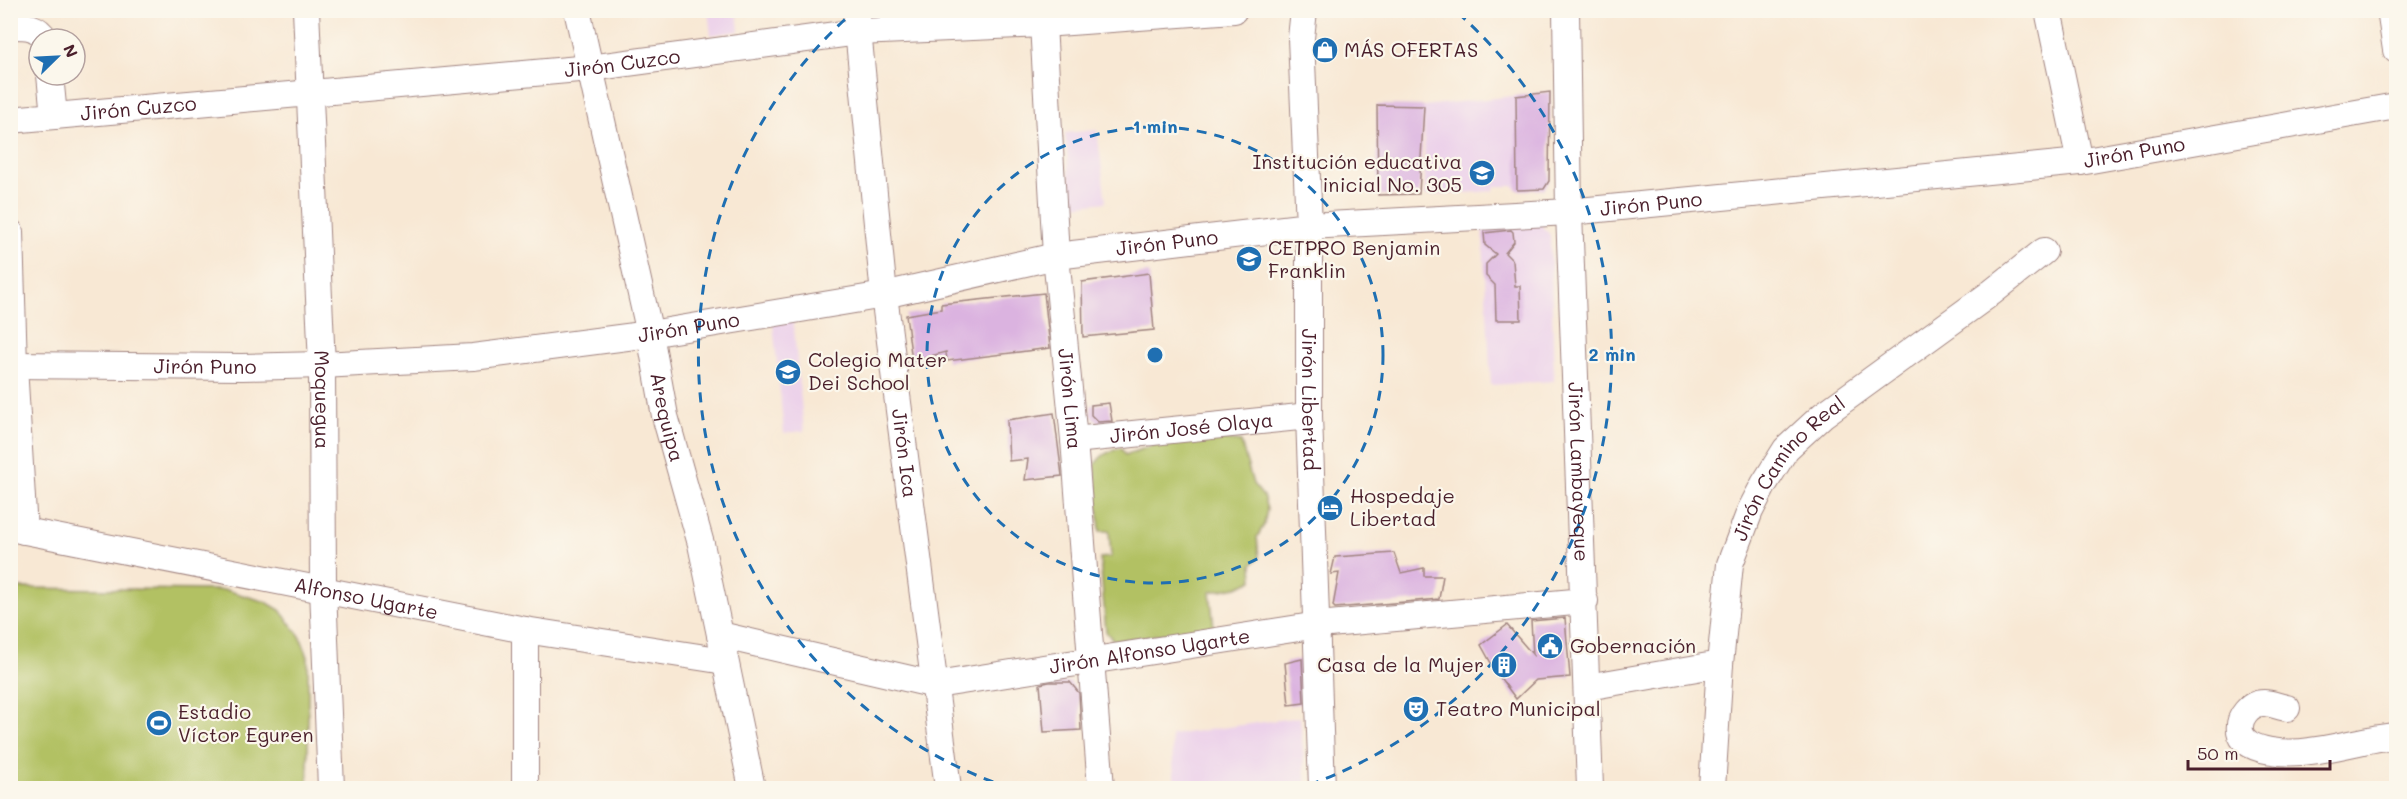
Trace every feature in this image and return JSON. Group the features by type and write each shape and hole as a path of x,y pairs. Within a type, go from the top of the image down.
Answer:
{"street":[{"name":"Moquegua","path":"306,10 322,365 323,589 331,789"},
{"name":"Arequipa","path":"578,10 650,334 665,416 701,544 752,789"},
{"name":"Jirón Cuzco","path":"10,120 590,68 857,21 1234,10"},
{"name":"Jirón Libertad","path":"1304,10 1301,39 1309,225 1309,416 1322,789"},
{"name":"Jirón Lambayeque","path":"1566,10 1569,212 1585,601 1590,789"},
{"path":"2048,10 2080,162"},
{"path":"2390,10 2397,50"},
{"name":"Jirón Lima","path":"1044,17 1056,256 1074,440 1101,789"},
{"name":"Jirón Ica","path":"857,21 884,295 948,789"},
{"path":"10,26 32,27"},
{"path":"51,87 54,116"},
{"name":"Jirón Puno","path":"12,365 165,368 322,365 473,357 650,334 884,295 1056,256 1309,225 1569,212 2080,162 2397,106"},
{"path":"10,232 17,530"},
{"name":"Jirón Camino Real","path":"1712,789 1720,664 1730,564 1750,511 1786,448 1823,415 1991,293 2044,251"},
{"name":"Jirón José Olaya","path":"1074,440 1309,416"},
{"name":"Alfonso Ugarte","path":"17,530 525,630 724,661"},
{"name":"Jirón Alfonso Ugarte","path":"720,635 936,685 1317,625 1585,601"},
{"path":"525,630 525,789"},
{"path":"1587,687 1720,664"},
{"path":"2287,708 2263,703 2249,708 2241,718 2240,732 2248,745 2258,749 2308,752 2353,742 2397,736"}],"shaded area":[{"path":"708,11 737,11 739,31 711,35"},
{"path":"1550,92 1549,181 1544,189 1517,190 1514,186 1495,186 1493,191 1425,196 1424,106"},
{"path":"1097,130 1106,202 1072,206 1065,133"},
{"path":"1537,220 1550,235 1554,381 1491,385 1482,222"},
{"name":"Colegio Mater Dei School","path":"792,311 804,431 784,433 772,313"},
{"path":"1300,717 1306,788 1175,788 1171,735"}],"green space":[{"path":"1212,438 1241,442 1253,484 1263,496 1267,509 1264,525 1257,537 1259,558 1252,564 1253,580 1237,587 1210,592 1214,627 1114,641 1106,632 1100,558 1111,557 1109,531 1100,531 1095,465 1106,454 1121,448 1125,455 1162,442"},
{"name":"Estadio Víctor Eguren","path":"11,588 226,590 266,602 280,610 300,636 308,657 308,788 11,788"}],"building":[{"path":"1550,92 1549,181 1544,189 1517,190 1516,96"},
{"path":"1377,105 1424,106 1419,194 1378,195"},
{"path":"1511,230 1514,242 1505,253 1513,261 1515,286 1520,286 1521,320 1496,320 1495,285 1486,276 1486,264 1496,254 1485,245 1484,233"},
{"path":"1149,273 1154,330 1083,337 1082,282"},
{"path":"1044,293 1050,348 947,361 946,352 912,361 906,315 941,309 941,304"},
{"path":"1109,403 1112,421 1098,422 1091,415 1091,405"},
{"path":"1054,413 1062,476 1025,480 1028,459 1009,461 1007,420"},
{"path":"1394,553 1401,573 1424,568 1424,576 1443,576 1439,599 1335,608 1333,606 1339,573 1331,574 1335,557"},
{"path":"1565,618 1570,677 1536,680 1516,699 1496,672 1481,645 1507,625 1533,655 1531,621"},
{"path":"1302,659 1304,703 1289,705 1285,663"},
{"path":"1070,682 1079,693 1081,730 1044,732 1040,684"}],"place":[{"name":"MÁS OFERTAS","path":"1325,50"},
{"name":"Institución educativa inicial No. 305","path":"1482,173"},
{"name":"CETPRO Benjamin Franklin","path":"1249,259"},
{"name":"Colegio Mater Dei School","path":"788,372"},
{"name":"Hospedaje Libertad","path":"1330,508"},
{"name":"Gobernación","path":"1550,646"},
{"name":"Casa de la Mujer","path":"1504,665"},
{"name":"Teatro Municipal","path":"1416,709"},
{"name":"Estadio Víctor Eguren","path":"159,723"}]}
